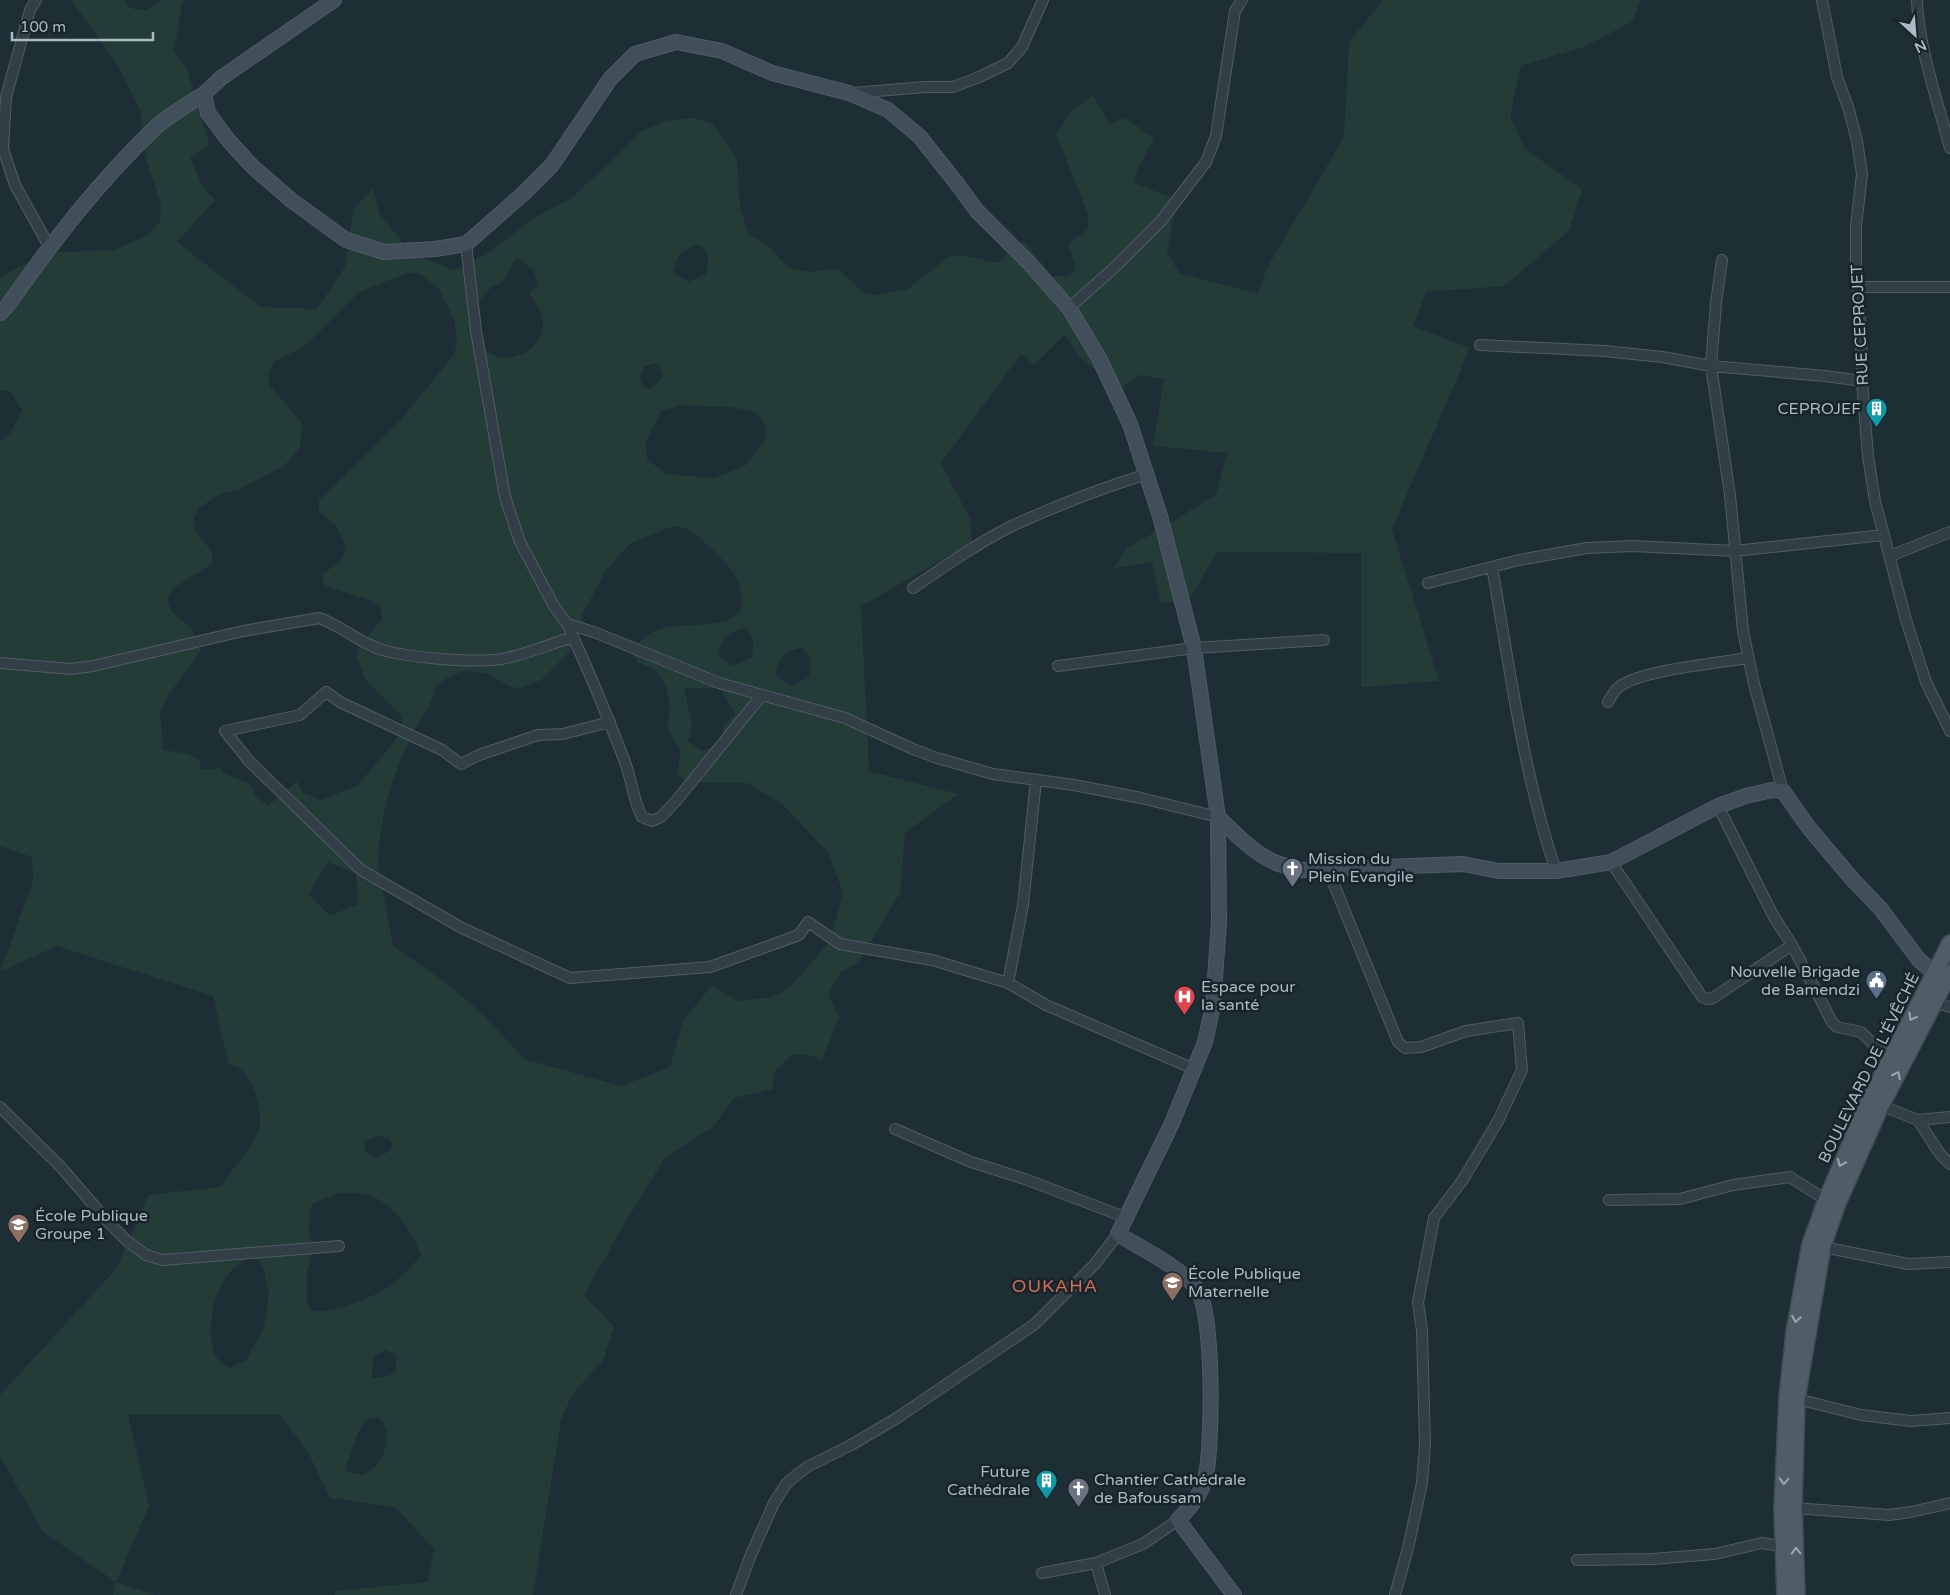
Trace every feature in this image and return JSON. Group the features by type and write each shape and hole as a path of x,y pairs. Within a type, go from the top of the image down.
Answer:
{"main road":[{"name":"BOULEVARD DE L'ÉVÊCHÉ","path":"1798,1595 1792,1398 1794,1332 1817,1245 1826,1200 1943,976 1950,942"},
{"name":"BOULEVARD DE L'ÉVÊCHÉ","path":"1817,1245 1838,1203 1889,1059 1929,1000"},
{"name":"BOULEVARD DE L'ÉVÊCHÉ","path":"1786,1595 1782,1509 1792,1398"}],"street":[{"path":"36,0 30,10 6,97 3,149 15,185 49,246"},
{"path":"0,313 8,305 49,246 86,201 158,125 204,94 221,78 334,0"},
{"path":"850,93 925,87 953,87 977,78 1008,63 1022,47 1043,0"},
{"path":"1069,308 1115,267 1161,220 1206,162 1216,136 1235,11 1242,0"},
{"name":"RUE CEPROJET","path":"1822,0 1837,77 1857,140 1862,174 1856,226 1857,287 1861,332 1862,381 1875,501 1906,620 1926,682 1950,731"},
{"path":"1917,0 1917,15 1950,148"},
{"path":"204,94 208,112 229,141 253,167 291,200 346,240 384,252 435,249 466,244 523,194 552,165 610,79 635,54 676,42 722,51 772,73 850,93 888,110 920,137 977,211 1029,262 1069,308 1099,358 1130,424 1147,474 1194,648 1218,817 1219,923 1213,1006 1205,1042 1172,1123 1127,1218 1118,1234 1095,1264 1035,1324 903,1414 851,1445 807,1467 786,1484 774,1503 736,1595"},
{"path":"466,244 476,331 505,498 520,542 554,606 567,624 610,722 642,817 652,821 661,817 762,695"},
{"path":"1722,260 1716,303 1711,366 1730,494 1743,631 1766,732 1783,791 1809,828 1880,908 1919,960 1943,976"},
{"path":"1857,287 1950,287"},
{"path":"1480,345 1604,351 1662,357 1711,366 1862,381"},
{"path":"913,588 957,558 1013,526 1093,491 1147,474"},
{"path":"1890,556 1950,532"},
{"path":"1428,583 1519,560 1587,548 1632,546 1735,551 1883,536"},
{"path":"1492,567 1519,731 1546,841 1556,871"},
{"path":"0,663 71,669 93,666 243,631 319,618 329,621 377,648 403,655 481,660 506,658 573,636"},
{"path":"567,624 594,632 719,683 845,718 937,758 993,774 1074,785 1141,798 1218,817 1248,844 1275,863 1300,870 1463,864 1499,871 1556,871 1611,862 1718,806 1746,796 1772,790 1783,791"},
{"path":"1058,666 1194,648 1324,640"},
{"path":"1608,702 1618,688 1628,681 1675,670 1748,658"},
{"path":"610,722 563,734 538,735 479,755 461,764 442,750 340,702 326,692 300,715 225,731 249,761 361,870 462,928 570,978 710,967 798,935 808,922 840,944 932,960 1008,983 1046,1005 1194,1069"},
{"path":"1008,983 1023,905 1036,780"},
{"path":"1718,806 1774,917 1792,945 1832,1022 1837,1027 1861,1032 1889,1059"},
{"path":"1611,862 1702,997 1707,999 1713,998 1792,945"},
{"path":"1328,870 1398,1042 1405,1048 1421,1047 1466,1031 1518,1023 1522,1070 1498,1121 1462,1181 1434,1218 1418,1302 1422,1331 1425,1445 1422,1483 1408,1548 1395,1595"},
{"path":"1929,1000 1950,1007"},
{"path":"1875,1103 1918,1120 1950,1117"},
{"path":"0,1107 60,1166 109,1223 127,1241 146,1255 163,1260 339,1246"},
{"path":"1918,1120 1940,1154 1950,1164"},
{"path":"895,1129 971,1162 1025,1179 1127,1218"},
{"path":"1610,1200 1680,1199 1733,1185 1790,1177 1826,1200"},
{"path":"1042,1573 1096,1563 1143,1544 1178,1520 1191,1506 1205,1480 1211,1435 1209,1349 1205,1313 1199,1292 1187,1277 1118,1234"},
{"path":"1817,1245 1908,1264 1950,1262"},
{"path":"1792,1398 1861,1415 1911,1421 1950,1418"},
{"path":"1794,1508 1889,1515 1950,1503"},
{"path":"1178,1520 1234,1595"},
{"path":"1577,1560 1652,1559 1715,1554 1762,1543 1784,1547"},
{"path":"1096,1563 1105,1595"}],"green space":[{"path":"71,0 125,0 128,6 136,10 147,10 160,0 186,0 182,3 174,51 187,69 209,144 190,158 203,187 215,200 177,242 261,307 317,309 345,267 353,210 373,188 380,215 414,255 454,270 487,254 534,218 573,197 641,132 664,121 693,118 713,124 737,159 740,209 749,234 769,247 788,267 809,272 837,268 863,292 878,295 908,289 948,257 962,255 997,263 1024,241 1052,276 1069,276 1076,269 1068,244 1088,229 1088,214 1056,134 1070,113 1093,95 1109,124 1125,118 1154,138 1138,168 1134,183 1177,200 1167,252 1179,273 1258,294 1267,268 1344,137 1349,42 1383,0 1640,0 1633,21 1586,46 1521,66 1510,116 1525,149 1582,189 1569,231 1504,286 1426,292 1413,326 1470,348 1392,529 1439,681 1361,687 1361,553 1217,552 1188,601 1161,603 1152,562 1114,568 1126,548 1166,526 1216,494 1227,453 1153,446 1164,379 1139,375 1120,389 1078,356 1065,334 1034,365 1021,354 941,463 970,519 972,543 861,606 869,771 958,794 905,833 900,893 859,962 840,973 828,995 839,1017 822,1061 812,1056 793,1054 774,1072 772,1089 734,1098 713,1127 664,1159 584,1295 614,1327 603,1361 573,1393 561,1420 533,1595 335,1595 334,1591 428,1582 434,1549 395,1507 330,1498 309,1454 280,1414 128,1414 149,1506 116,1582 43,1532 0,1456 0,1395 117,1268 148,1195 220,1187 251,1146 260,1124 258,1103 250,1082 237,1067 229,1065 213,996 57,946 0,972 33,881 32,857 0,846 0,442 11,432 22,410 10,391 0,390 0,278 44,253 115,250 148,235 160,222 161,206 146,158 140,110 117,64","holes":["699,245 703,248 708,258 706,274 688,282 673,272 678,257 684,251","517,257 534,271 538,285 529,293 539,307 542,316 542,330 537,341 529,350 518,355 505,357 493,355 483,348 475,337 471,326 475,308 482,297 491,288 504,280","407,273 419,273 439,289 454,320 457,344 453,356 398,423 319,500 319,511 337,527 346,547 341,560 322,575 325,586 370,600 380,608 382,619 359,647 357,658 366,680 401,715 403,726 394,742 357,786 320,800 302,792 297,781 268,806 256,797 249,783 222,773 221,768 201,770 200,761 189,754 163,750 160,713 165,700 201,650 191,628 172,612 167,601 172,589 213,563 211,551 195,530 194,519 199,508 218,495 240,489 284,466 300,448 302,423 270,386 268,374 274,362 306,345 359,292","654,363 659,366 663,376 651,389 647,389 642,385 640,376 644,367","683,405 731,407 754,412 762,419 766,427 765,441 744,467 713,478 667,474 647,460 646,441 661,411","673,526 685,528 695,534 725,562 736,577 741,591 741,610 734,617 709,624 666,627 653,632 629,651 638,662 658,672 666,687 670,706 667,727 681,751 677,774 687,782 747,783 780,802 828,852 843,893 830,941 790,987 772,997 738,1001 712,985 683,1021 670,1067 621,1086 524,1059 482,1013 442,980 393,946 378,864 384,815 393,781 405,749 429,706 436,687 448,677 466,670 489,674 511,687 520,688 541,680 570,651 581,625 582,615 606,570 631,543","744,628 748,631 753,641 752,657 733,666 718,655 724,640 729,634","801,648 805,651 810,661 809,677 790,686 775,675 780,660 786,654","684,688 720,688 735,714 723,727 721,743 702,751 688,741 692,725","328,862 356,874 358,904 330,916 309,894","377,1136 388,1138 392,1143 391,1150 375,1159 365,1151 364,1142","339,1193 360,1193 383,1202 399,1217 412,1236 421,1255 395,1282 376,1294 330,1310 311,1310 307,1303 307,1272 313,1249 309,1232 310,1208 314,1203","252,1257 258,1260 264,1270 269,1295 264,1327 246,1360 229,1368 215,1356 211,1336 212,1312 219,1289 225,1279 241,1262","384,1350 396,1354 396,1372 385,1377 372,1378 373,1357","378,1417 383,1423 387,1439 382,1457 371,1470 364,1474 345,1470 358,1432 365,1420"]},
{"path":"116,1582 156,1595 113,1595"}],"place":[{"name":"CEPROJEF","path":"1877,428"},
{"name":"Mission du Plein Evangile","path":"1292,887"},
{"name":"Nouvelle Brigade de Bamendzi","path":"1876,1000"},
{"name":"Espace pour la santé","path":"1185,1015"},
{"name":"École Publique Groupe 1","path":"19,1244"},
{"name":"École Publique Maternelle","path":"1172,1302"},
{"name":"Future Cathédrale","path":"1046,1500"},
{"name":"Chantier Cathédrale de Bafoussam","path":"1078,1508"}],"district":[{"name":"OUKAHA","path":"1055,1286"}]}
